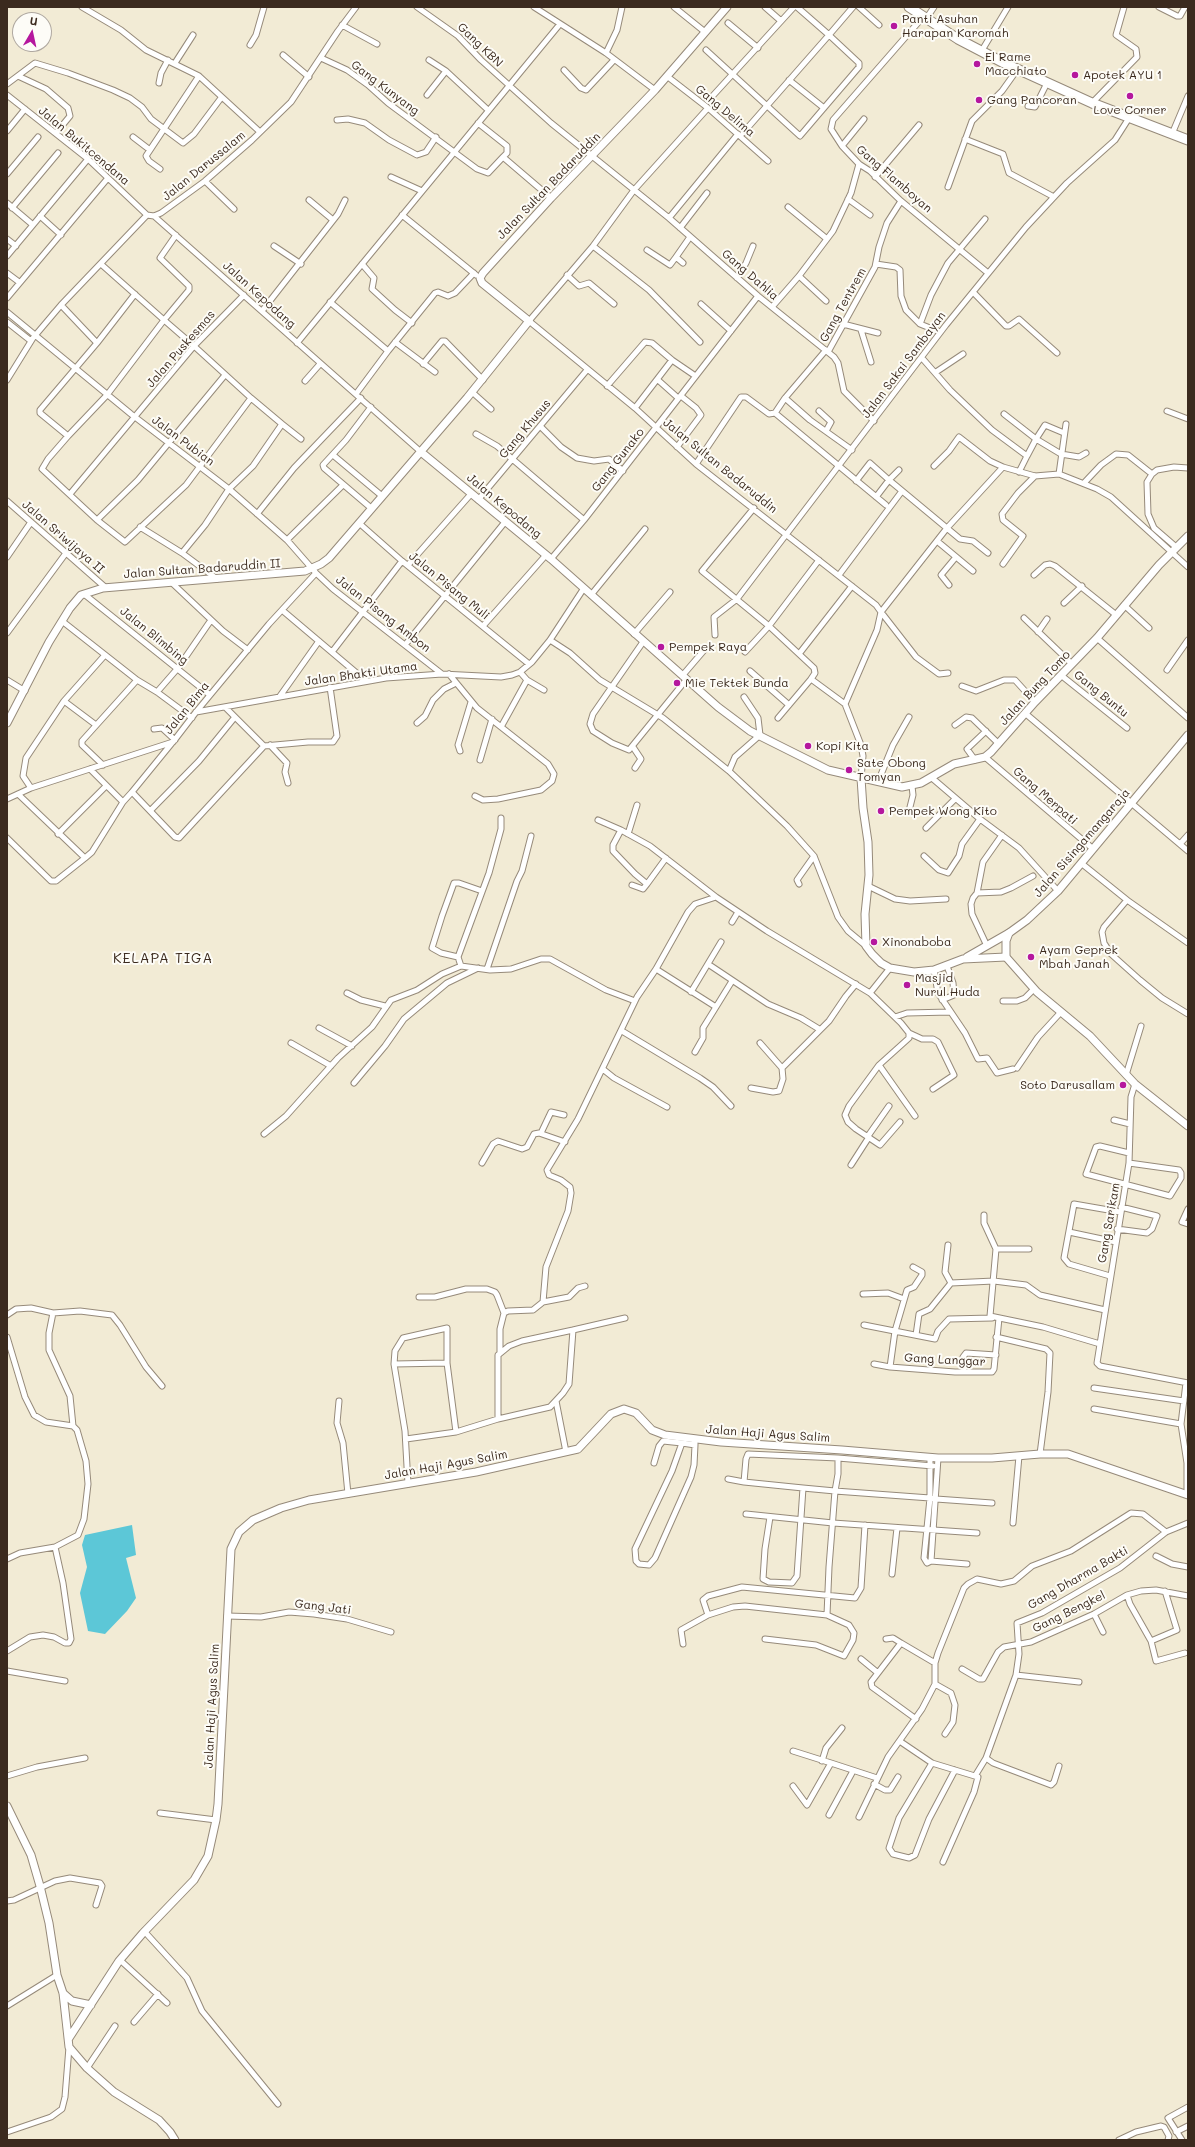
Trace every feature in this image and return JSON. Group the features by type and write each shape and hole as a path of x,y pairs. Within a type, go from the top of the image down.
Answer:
{"highway":[{"path":"909,7 981,52 1017,70 1092,103 1188,140"}],"street":[{"path":"82,7 121,30 146,50 199,76 221,98 260,132"},
{"path":"250,45 256,35 264,7"},
{"name":"Jalan Darussalam","path":"154,216 205,181 291,102 342,25 356,7"},
{"name":"Gang KBN","path":"417,7 458,36 509,85 592,157"},
{"path":"606,53 617,30 622,7"},
{"path":"674,7 693,20 705,32"},
{"name":"Jalan Sultan Badaruddin","path":"727,7 655,90 477,276 482,283 634,408 696,464 876,605 916,657 939,674 948,673"},
{"path":"765,7 781,21"},
{"path":"706,50 734,74 800,136 860,65 829,35 795,7 781,21 758,48 734,74 708,101"},
{"path":"669,218 740,134 790,80 853,7"},
{"path":"859,7 879,26"},
{"name":"Gang Flamboyan","path":"934,7 833,120 831,129 842,146 859,164 988,273"},
{"path":"981,52 1008,7"},
{"path":"1092,103 1137,57 1136,49 1116,35 1124,7"},
{"path":"1159,7 1177,16 1180,16 1185,7"},
{"path":"536,8 606,53 655,90"},
{"path":"728,23 758,48"},
{"path":"296,343 560,24"},
{"path":"342,25 377,44"},
{"path":"175,63 193,35"},
{"path":"283,54 309,76"},
{"name":"Gang Kunyang","path":"321,58 347,70 454,152 486,173 490,172 503,157"},
{"path":"159,83 161,73 168,60"},
{"path":"429,60 446,71 488,110"},
{"path":"564,70 581,88 586,90 614,60"},
{"path":"7,84 35,63 68,73 130,98 142,107 151,119 164,130 181,142 186,143 221,98"},
{"path":"948,187 972,121 1002,91 1017,70"},
{"path":"427,95 446,71"},
{"path":"18,76 46,89 68,108 70,116 56,133"},
{"path":"160,169 146,157 164,130 180,101 199,76"},
{"name":"Gang Delima","path":"668,76 740,134 768,161"},
{"path":"790,80 824,108"},
{"path":"1028,106 1034,108 1036,106 1047,83"},
{"name":"Jalan Bukitcendana","path":"7,95 88,159 147,214"},
{"path":"1172,134 1188,96"},
{"path":"529,321 593,246 634,190 708,108"},
{"path":"7,131 25,109"},
{"path":"337,120 348,118 365,123 389,140 417,155 426,152 436,137"},
{"name":"Jalan Sakai Sambayan","path":"715,635 714,617 737,599 785,534 852,450 922,358 940,332 988,273 1054,197 1115,140 1129,118"},
{"path":"842,146 864,119"},
{"path":"478,123 506,146 508,153 503,157 551,198"},
{"path":"875,177 919,125"},
{"path":"7,174 38,137"},
{"path":"133,137 150,150"},
{"path":"965,139 1003,154 1009,173 1054,197"},
{"path":"12,208 58,153"},
{"name":"Gang Dahlia","path":"592,157 669,218 758,296 827,351 838,363 844,391 874,421"},
{"path":"7,256 88,159"},
{"path":"772,307 799,276 827,239 839,219 848,199 859,164"},
{"path":"391,177 422,191"},
{"path":"7,298 19,282 62,235 108,178"},
{"path":"205,181 234,209"},
{"path":"680,228 707,193"},
{"path":"848,199 870,215"},
{"path":"309,200 333,220"},
{"path":"262,311 301,264 333,220 345,200"},
{"name":"Gang Tentrem","path":"775,413 785,398 827,351 876,264 879,246 887,223 901,201"},
{"path":"7,203 33,225"},
{"path":"788,207 827,239"},
{"path":"7,380 31,341 61,305 102,265 147,214 154,216"},
{"path":"257,514 294,468 358,396 388,350 436,293 438,292 450,296 477,276 402,215"},
{"path":"40,216 62,235"},
{"name":"Jalan Kepodang","path":"154,216 421,452 548,557 718,707 759,737 787,749 828,770 861,778"},
{"path":"920,324 931,295 948,263 985,219"},
{"path":"176,235 160,258 189,286 189,290 164,320 107,395 68,436 42,469 97,520 123,541 128,540 168,503 200,466 251,398"},
{"path":"647,250 670,265 690,237"},
{"path":"7,239 16,246"},
{"path":"274,246 301,264"},
{"path":"593,246 649,290 700,342"},
{"path":"737,278 743,270 753,246"},
{"path":"676,257 683,263"},
{"path":"362,264 374,278 372,289 412,323"},
{"path":"876,264 896,267 900,270 901,296 904,307 910,316 920,324 940,332"},
{"path":"102,265 251,398 301,439"},
{"path":"7,273 19,282"},
{"path":"568,275 579,286 589,283 614,304"},
{"path":"799,276 826,301"},
{"path":"973,292 1006,326 1010,326 1019,319 1057,353"},
{"path":"68,436 40,412 77,368 135,294"},
{"name":"Jalan Puskesmas","path":"70,494 194,346 244,295"},
{"name":"Gang Gunako","path":"483,626 584,520 758,296"},
{"path":"330,302 388,350"},
{"path":"702,304 731,331"},
{"path":"61,305 97,343"},
{"name":"Jalan Pubian","path":"7,312 77,368 107,395 229,489 287,540 314,571"},
{"name":"Jalan Sultan Badaruddin II","path":"7,723 62,621 74,601 84,594 106,588 314,571 329,558 421,452 482,380 529,321"},
{"path":"7,322 31,341"},
{"path":"843,324 861,330 878,333"},
{"path":"861,330 871,362"},
{"path":"423,364 442,341 445,341 482,380"},
{"path":"395,342 435,372"},
{"path":"607,386 645,342 652,343 672,360 694,375"},
{"path":"936,372 963,354"},
{"path":"922,358 936,372 950,390 992,430 1027,456"},
{"path":"634,408 658,380 672,360"},
{"path":"305,381 320,364"},
{"name":"Gang Khusus","path":"478,500 587,370"},
{"path":"97,520 138,480 225,375"},
{"path":"658,380 679,397 696,408 701,415 677,446"},
{"path":"472,392 491,409"},
{"path":"696,464 741,397 746,397 769,414 775,413 886,505"},
{"path":"785,398 852,450"},
{"path":"371,407 346,440 333,455 323,463 324,468 371,508"},
{"path":"819,411 831,422 826,431"},
{"path":"1167,411 1188,419"},
{"path":"1004,414 1036,439 1061,454 1079,457 1086,453"},
{"path":"182,553 205,525 229,489 253,466 282,424"},
{"path":"1059,474 1066,424"},
{"path":"1019,472 1045,425 1064,434"},
{"path":"540,426 561,446 577,458 594,461 609,459 623,471"},
{"path":"476,434 497,446 584,520"},
{"path":"934,466 949,451 959,437 990,461 1002,467 1035,476 1059,474 1111,497 1174,549"},
{"path":"1084,484 1101,466 1116,454 1128,455 1152,474"},
{"path":"333,455 382,496"},
{"path":"856,481 870,463 960,539 972,541 988,553"},
{"path":"845,704 865,660 881,612 908,575 947,528 1002,467"},
{"path":"1188,468 1164,468 1152,474 1147,482 1148,514 1154,528 1174,549 1188,567"},
{"path":"876,497 899,470"},
{"path":"1003,564 1023,536 1003,520 1002,514 1018,493 1035,476"},
{"path":"287,540 343,485"},
{"path":"839,575 902,491"},
{"path":"408,565 471,494"},
{"name":"Jalan Sriwijaya II","path":"7,501 106,588"},
{"path":"754,508 702,569 702,572 737,599 815,669 815,673 778,718"},
{"path":"7,556 31,522"},
{"path":"404,645 444,594 505,522"},
{"name":"Jalan Pisang Muli","path":"359,523 402,561 529,664"},
{"path":"140,528 182,553 217,579"},
{"path":"591,595 645,529"},
{"name":"Jalan Bung Tomo","path":"861,778 902,787 912,786 932,778 954,764 985,757 999,744 1035,702 1062,676 1097,638 1124,605 1174,549 1188,536"},
{"path":"937,541 973,572"},
{"path":"7,633 66,553"},
{"path":"949,586 941,575 956,557"},
{"path":"745,652 768,626 819,560"},
{"path":"332,652 402,561"},
{"path":"1034,575 1045,565 1050,564 1082,586 1116,614"},
{"name":"Jalan Bima","path":"7,799 32,788 174,741 210,695 314,571"},
{"name":"Jalan Pisang Ambon","path":"314,571 404,645 442,674"},
{"path":"171,582 211,620 248,650"},
{"path":"799,654 852,586"},
{"path":"1064,603 1082,586"},
{"name":"Jalan Bhakti Utama","path":"196,712 226,708 280,696 366,681 442,674 502,677 520,672 550,640 584,588"},
{"path":"634,634 670,592"},
{"name":"Jalan Blimbing","path":"84,594 210,695"},
{"path":"1124,605 1149,628"},
{"path":"282,610 366,681"},
{"path":"1024,618 1072,664"},
{"path":"1038,632 1047,619"},
{"path":"158,692 178,668 211,620"},
{"path":"62,621 137,680 158,692 192,718"},
{"path":"1097,638 1188,718"},
{"path":"550,640 610,687 657,715 728,771 787,826 814,856 838,917 848,931 866,946 881,963 890,968 910,972 934,970 963,959 1009,933"},
{"path":"1167,670 1188,640"},
{"path":"280,696 320,642"},
{"path":"643,642 610,687 593,714 591,727 593,731 612,743 627,750 633,747 706,648"},
{"path":"32,788 23,776 26,758 64,701 105,655"},
{"path":"750,671 789,705"},
{"path":"520,672 526,680 544,690"},
{"path":"449,674 471,702 548,764 554,771 554,778 541,790 526,795 483,800 475,796"},
{"name":"Gang Buntu","path":"1062,676 1127,728"},
{"path":"811,678 845,704 862,745 863,756 861,778 863,808 868,842 866,946"},
{"path":"7,680 25,691"},
{"path":"103,765 82,743 96,725 137,680"},
{"path":"501,727 526,680"},
{"path":"962,686 976,691 1004,680 1015,680 1035,702"},
{"path":"418,723 424,716 433,700 444,689 456,684"},
{"path":"132,792 175,837 179,838 264,746 336,740 330,687"},
{"path":"728,771 734,757 759,737 760,725 758,718 744,697"},
{"path":"64,701 96,725"},
{"path":"460,752 458,745 471,702"},
{"path":"226,708 264,746"},
{"path":"1026,714 1188,850"},
{"path":"150,811 199,761 235,717"},
{"path":"878,782 893,745 909,717"},
{"path":"955,725 969,717 999,744"},
{"path":"480,760 492,719"},
{"path":"7,838 51,881 56,881 92,852 123,802 174,741 162,728 154,728"},
{"path":"975,760 967,749 986,731"},
{"name":"Jalan Sisingamangaraja","path":"1009,933 1027,920 1058,891 1092,848 1188,735"},
{"path":"270,745 286,762 288,783"},
{"path":"633,747 641,759 635,768"},
{"name":"Gang Merpati","path":"985,757 1092,848"},
{"path":"90,769 123,802"},
{"path":"932,778 955,799 1019,848 1058,891"},
{"path":"58,834 106,786"},
{"path":"909,811 913,795 912,786"},
{"path":"18,794 58,834 86,858"},
{"path":"926,828 955,799"},
{"path":"628,834 637,805"},
{"path":"461,966 458,957 489,873 500,829 501,818"},
{"path":"924,856 939,870 948,873 959,856 962,844 980,819"},
{"path":"598,820 621,830 666,858 738,912 870,993 910,1033 922,1039 936,1040 954,1075 933,1088"},
{"path":"621,830 613,845 613,851 635,874 648,884"},
{"path":"987,946 972,914 971,904 977,894 983,862 1002,835"},
{"path":"1180,844 1188,835"},
{"path":"488,969 517,881 522,871 531,836"},
{"path":"799,884 796,880 814,856"},
{"path":"632,885 643,889 666,858"},
{"path":"1081,863 1127,900 1188,943"},
{"path":"977,894 1001,892 1021,884 1033,876"},
{"path":"458,957 441,953 432,948 442,916 456,882 482,892"},
{"path":"868,886 890,897 910,901 946,899"},
{"path":"543,1302 546,1267 567,1217 571,1192 566,1183 549,1176 547,1170 565,1142 604,1070 635,1001 656,969 688,912 695,904 716,896"},
{"path":"1127,900 1104,927 1102,932 1104,943 1110,954 1140,980 1162,998 1188,1014"},
{"path":"732,922 738,912"},
{"path":"1009,933 1006,941 1006,957 1035,991 1090,1036 1135,1084 1188,1126"},
{"path":"692,992 721,942"},
{"path":"963,959 1006,957"},
{"path":"264,1134 286,1116 331,1066 378,1020 385,1006 394,998 417,990 442,974 461,966 488,969 516,968 541,959 550,959 606,990 635,1001"},
{"path":"708,964 768,1004 801,1018 819,1029"},
{"path":"942,1000 954,996 953,983 947,966"},
{"path":"354,1083 385,1046 404,1019 447,983 478,968"},
{"path":"870,993 890,968"},
{"path":"656,969 716,1007"},
{"path":"934,970 938,993 965,1033 978,1059 987,1058 997,1073 1015,1068 1038,1037 1061,1012"},
{"path":"695,1052 703,1038 703,1028 732,981"},
{"path":"782,1068 819,1029 829,1021 856,984"},
{"path":"1003,1001 1016,1001 1025,998 1035,991"},
{"path":"347,993 361,1000 385,1006"},
{"path":"895,1017 907,1013 950,1012"},
{"path":"1126,1075 1141,1026"},
{"path":"319,1028 352,1046"},
{"path":"622,1031 700,1078 713,1088 731,1106"},
{"path":"900,1122 881,1144 868,1137 848,1122 846,1113 879,1065 907,1040 910,1033"},
{"path":"291,1043 331,1066"},
{"path":"751,1088 773,1092 779,1091 783,1079 782,1068 760,1043"},
{"path":"879,1065 915,1116"},
{"path":"604,1070 614,1078 667,1108"},
{"name":"Gang Sarikam","path":"1135,1084 1132,1097 1129,1163 1120,1210 1097,1364 1187,1383"},
{"path":"851,1165 889,1106"},
{"path":"540,1133 551,1112 564,1115"},
{"path":"1114,1120 1130,1124"},
{"path":"482,1163 495,1142 501,1141 522,1149 528,1145 534,1134 540,1133 565,1142"},
{"path":"1129,1153 1100,1146 1096,1147 1086,1174 1170,1196 1182,1174 1179,1170 1129,1163"},
{"path":"1110,1276 1066,1262 1064,1258 1074,1204 1157,1216 1152,1229 1147,1233 1117,1229"},
{"path":"1188,1209 1182,1222 1188,1224"},
{"path":"984,1215 984,1222 996,1249 990,1314 992,1318"},
{"path":"1070,1232 1116,1242"},
{"path":"948,1245 945,1272 951,1283"},
{"path":"996,1249 1029,1249"},
{"name":"Gang Langgar","path":"913,1267 922,1272 922,1275 914,1287 907,1290 895,1331 890,1367 964,1372 992,1372 996,1355 996,1337 999,1318"},
{"path":"916,1335 919,1314 930,1309 951,1283 994,1281 1026,1285 1040,1295 1105,1310"},
{"path":"504,1313 508,1311 533,1310 543,1302 568,1297 578,1288 585,1286"},
{"path":"419,1297 435,1297 466,1289 487,1289 495,1292 497,1295 504,1313 500,1329 500,1352 496,1359 498,1419"},
{"path":"863,1294 888,1294 904,1299"},
{"path":"7,1315 22,1308 40,1309 53,1313 80,1311 112,1315 146,1367 162,1386"},
{"path":"7,1559 20,1553 55,1547 78,1535 84,1519 88,1472 78,1433 73,1426 70,1396 49,1350 49,1333 53,1313"},
{"path":"500,1352 522,1341 625,1318"},
{"path":"864,1325 935,1338 938,1331 949,1319 999,1318 1043,1327 1100,1344"},
{"path":"408,1484 406,1439 394,1364 395,1351 403,1338 447,1328 447,1363 456,1432"},
{"path":"406,1439 456,1432 498,1419 543,1410 556,1401 569,1384 573,1330"},
{"path":"7,1337 25,1397 34,1414 46,1422 73,1426"},
{"path":"996,1337 1046,1349 1050,1353 1048,1392 1040,1454"},
{"path":"964,1372 963,1357 966,1354 996,1355"},
{"path":"394,1364 447,1363"},
{"path":"874,1364 890,1367"},
{"path":"1187,1383 1181,1424 1187,1463 1188,1495"},
{"path":"1094,1388 1184,1401"},
{"path":"340,1401 338,1422 343,1443 348,1494"},
{"path":"556,1401 566,1452"},
{"name":"Jalan Haji Agus Salim","path":"69,2038 120,1960 144,1931 184,1891 201,1869 212,1845 216,1820 231,1549 234,1540 245,1526 253,1520 296,1503 476,1472 566,1452 578,1448 585,1443 607,1418 620,1409 628,1409 636,1413 657,1433 695,1442 933,1461 1040,1454 1068,1454 1188,1495"},
{"path":"1094,1409 1181,1424"},
{"path":"654,1463 663,1440 682,1443 695,1442 691,1477 655,1558 648,1565 639,1564 636,1561 635,1549 672,1471 682,1443"},
{"path":"744,1482 746,1459 748,1454 933,1461 937,1466 931,1561"},
{"path":"1013,1523 1019,1456"},
{"path":"827,1615 838,1458"},
{"path":"933,1461 924,1561 927,1563 931,1561 967,1564"},
{"path":"728,1479 803,1488 992,1503"},
{"path":"770,1517 762,1575 764,1580 769,1582 789,1584 796,1580 803,1488"},
{"path":"859,1817 888,1757 901,1742 916,1719 935,1684 935,1663 964,1588 977,1579 1008,1584 1020,1577 1032,1566 1076,1548 1131,1513 1142,1514 1166,1532"},
{"path":"746,1514 833,1523 977,1533"},
{"name":"Gang Dharma Bakti","path":"1019,1645 1017,1623 1042,1612 1120,1568 1166,1532 1188,1523"},
{"path":"708,1615 704,1605 704,1598 735,1588 851,1599 856,1598 860,1593 865,1525"},
{"path":"892,1574 897,1528"},
{"path":"7,1651 30,1637 43,1635 54,1637 65,1643 69,1643 71,1639 64,1583 55,1547"},
{"path":"1156,1556 1172,1564 1188,1567"},
{"name":"Gang Bengkel","path":"962,1669 979,1679 983,1679 998,1652 1004,1647 1031,1642 1094,1614 1127,1595 1148,1590 1165,1591 1188,1596"},
{"path":"1151,1641 1177,1630 1165,1591"},
{"path":"1127,1595 1130,1604 1151,1641 1156,1661 1185,1653"},
{"path":"683,1644 681,1630 708,1615 733,1607 745,1606 827,1615 849,1625 854,1633 854,1640 844,1656 816,1645 765,1639"},
{"name":"Gang Jati","path":"227,1616 261,1617 289,1612 314,1614 354,1620 391,1632"},
{"path":"1094,1614 1103,1632"},
{"path":"886,1639 893,1638 935,1663"},
{"path":"901,1643 871,1682 872,1687 916,1719"},
{"path":"975,1776 986,1758 1016,1675 1019,1645"},
{"path":"861,1659 878,1673"},
{"path":"7,1671 65,1681"},
{"path":"1016,1675 1079,1682"},
{"path":"935,1684 951,1693 955,1705 953,1722 945,1734"},
{"path":"822,1761 826,1748 842,1728"},
{"path":"901,1742 932,1763 978,1777 978,1782 943,1862"},
{"path":"793,1751 877,1778"},
{"path":"7,1776 37,1767 85,1758"},
{"path":"986,1758 993,1763 1051,1785 1053,1784 1059,1766"},
{"path":"932,1763 899,1818 889,1848 893,1854 909,1858 915,1855 929,1819 955,1770"},
{"path":"793,1786 805,1804 809,1804 831,1764"},
{"path":"829,1815 853,1771"},
{"path":"874,1784 885,1790 890,1790 898,1778"},
{"path":"7,1806 31,1855 40,1886 49,1923 57,1975 63,1992 69,2038 65,2097 62,2109 51,2117 7,2132"},
{"path":"160,1813 216,1820"},
{"path":"7,1900 26,1895 40,1886 70,1878 98,1881 102,1886 96,1905"},
{"path":"144,1931 187,1978 202,2011 278,2104"},
{"path":"120,1960 168,2003"},
{"path":"7,2006 57,1975"},
{"path":"63,1992 72,2001 91,2004"},
{"path":"134,2022 158,1994"},
{"path":"87,2068 115,2026"},
{"path":"69,2047 87,2068 114,2092 159,2120 175,2140"},
{"path":"1182,2140 1168,2118 1188,2107"},
{"path":"1119,2140 1158,2126 1164,2127 1169,2136 1168,2140"},
{"path":"1176,2132 1188,2126"}],"water":[{"path":"132,1525 136,1555 126,1558 136,1598 127,1611 105,1634 88,1631 80,1593 87,1567 82,1545 85,1535"}],"place":[{"name":"Panti Asuhan Harapan Karomah","path":"894,26"},
{"name":"El Rame Macchiato","path":"977,64"},
{"name":"Apotek AYU 1","path":"1075,75"},
{"name":"Love Corner","path":"1130,96"},
{"name":"Gang Pancoran","path":"979,100"},
{"name":"Pempek Raya","path":"661,647"},
{"name":"Mie Tektek Bunda","path":"677,683"},
{"name":"Kopi Kita","path":"808,746"},
{"name":"Sate Obong Tomyan","path":"849,770"},
{"name":"Pempek Wong Kito","path":"881,811"},
{"name":"Xinonaboba","path":"874,942"},
{"name":"Ayam Geprek Mbah Janah","path":"1031,957"},
{"name":"Masjid Nurul Huda","path":"907,985"},
{"name":"Soto Darusallam","path":"1123,1085"}],"district":[{"name":"KELAPA TIGA","path":"163,959"}]}
